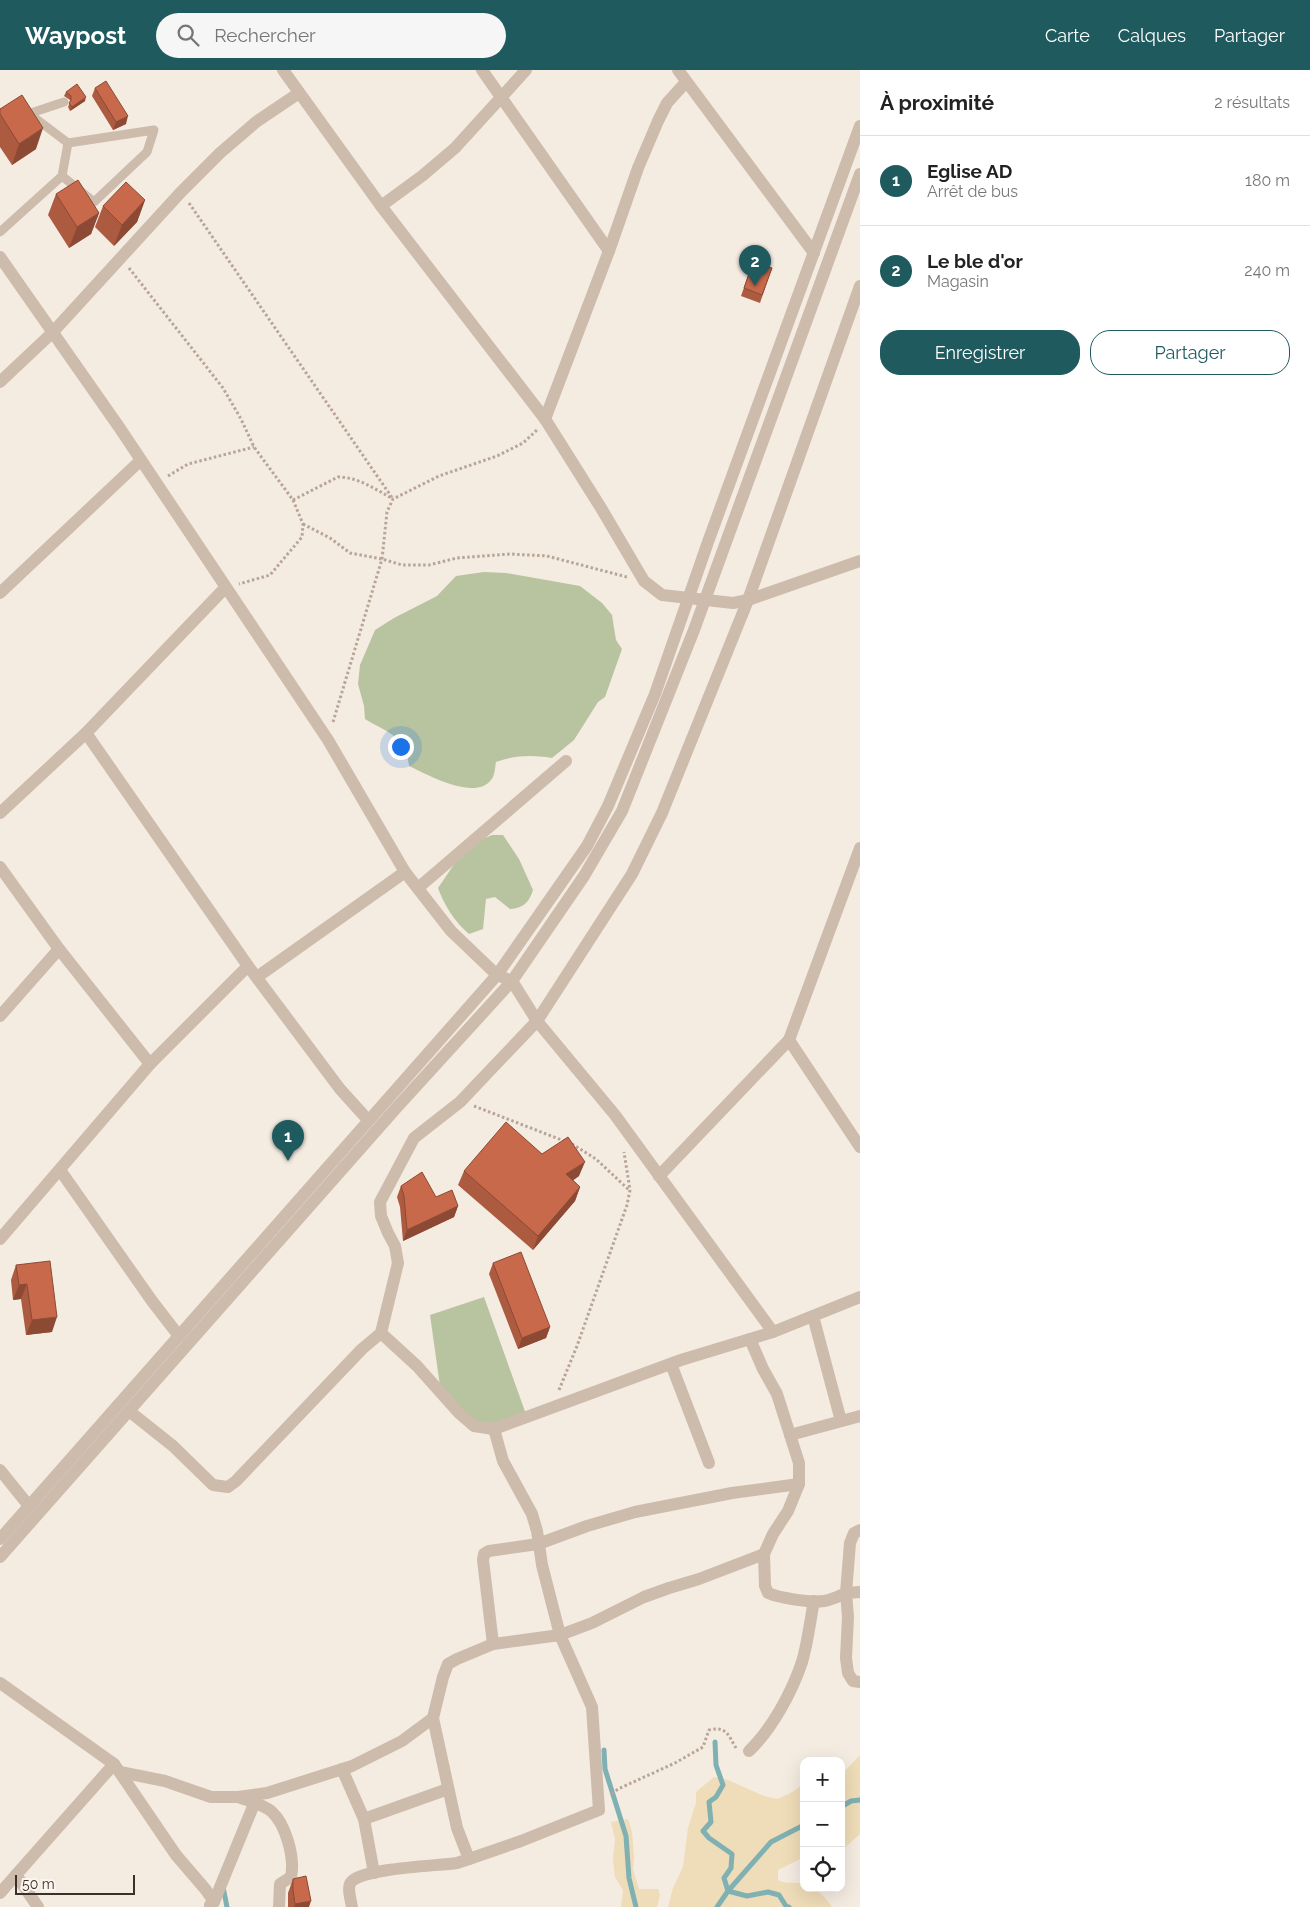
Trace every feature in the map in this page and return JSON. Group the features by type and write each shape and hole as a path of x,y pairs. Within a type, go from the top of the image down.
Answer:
{"street":[{"path":"283,70 381,206 544,419 601,508 644,581 662,595 733,603 748,600 860,561"},
{"path":"482,70 609,251"},
{"path":"381,206 422,176 455,148 526,70"},
{"path":"678,70 814,253"},
{"path":"544,419 609,251 638,168 667,103 686,82"},
{"path":"0,382 52,333 181,192 220,153 256,122 299,93"},
{"path":"0,1539 496,974 587,846 604,814 655,694 860,126"},
{"path":"0,1557 398,1106 512,981 584,876 622,811 705,600 860,174"},
{"path":"0,257 157,483 225,588 328,740 405,872 451,931 496,974 512,981 537,1022 615,1115 773,1332"},
{"path":"130,1411 173,1446 214,1485 228,1487 236,1481 362,1349 381,1333 398,1263 396,1246 381,1216 380,1202 414,1138 460,1102 537,1022 632,874 662,813 748,600 860,286"},
{"path":"0,593 141,460"},
{"path":"0,813 86,733 225,588"},
{"path":"86,733 248,966 340,1089 368,1120"},
{"path":"418,888 566,761"},
{"path":"659,1176 789,1040 857,873 860,848"},
{"path":"0,867 59,949 150,1064"},
{"path":"257,977 405,872"},
{"path":"0,1016 59,949"},
{"path":"0,1239 150,1064 248,966"},
{"path":"789,1040 860,1147"},
{"path":"60,1170 152,1301 179,1336"},
{"path":"381,1333 417,1366 459,1413 474,1426 494,1429 671,1364 773,1332 860,1297"},
{"path":"813,1316 842,1421"},
{"path":"750,1339 763,1369 777,1394 799,1463 799,1484 788,1511 773,1534 764,1554 765,1586 768,1593 775,1596 824,1601 846,1593 860,1592"},
{"path":"671,1364 709,1463"},
{"path":"790,1435 860,1416"},
{"path":"352,1907 349,1886 352,1881 374,1873 469,1860 599,1810 592,1707 560,1635 551,1605 532,1514 503,1461 494,1429"},
{"path":"0,1470 29,1506"},
{"path":"494,1644 483,1560 484,1554 489,1551 538,1544 587,1526 635,1512 732,1493 799,1484"},
{"path":"860,1530 854,1533 850,1543 846,1593 848,1673 853,1681 860,1682"},
{"path":"469,1860 457,1828 433,1718 448,1664 494,1644 560,1635 592,1623 669,1588 699,1579 764,1554"},
{"path":"749,1751 758,1743 787,1698 802,1662 814,1601"},
{"path":"0,1683 117,1768 176,1855 206,1890 211,1904"},
{"path":"117,1768 165,1781 212,1797 238,1797 267,1793 342,1769 402,1740 433,1718"},
{"path":"0,1893 117,1768"},
{"path":"342,1769 364,1818 374,1873"},
{"path":"364,1818 448,1789"},
{"path":"238,1797 270,1810 283,1824 292,1870 291,1877 280,1884 279,1907"},
{"path":"211,1904 254,1804"},
{"path":"16,1875 38,1907"}],"lane":[{"path":"62,176 94,202 147,152 154,130 68,143 35,118 34,112 64,102"},
{"path":"0,232 62,176 68,143"}],"path":[{"path":"181,192 393,499"},
{"path":"121,258 223,388 241,419 254,448 293,500 303,524 302,538 270,575 225,588"},
{"path":"328,740 382,559 387,512 393,499 439,476 497,456 522,443 535,433 544,419"},
{"path":"157,483 188,464 254,448"},
{"path":"293,500 338,477 354,478 393,499"},
{"path":"303,524 330,538 350,553 402,565 429,565 457,558 510,554 547,556 644,581"},
{"path":"460,1102 485,1109 572,1144 596,1158 630,1190"},
{"path":"558,1392 577,1346 627,1205 630,1190 623,1149"},
{"path":"599,1810 606,1799 618,1789 675,1763 703,1747 710,1730 718,1728 727,1732 736,1748 749,1751"}],"green space":[{"path":"484,572 506,573 580,586 602,603 612,615 616,640 622,649 605,697 598,702 574,740 552,758 524,756 496,762 491,780 484,786 474,788 439,780 409,766 404,748 400,742 388,732 365,719 364,706 358,684 360,665 375,630 437,596 456,576"},
{"path":"492,835 503,835 519,859 533,890 525,904 510,909 495,897 486,899 483,929 469,934 451,913 443,901 438,888 457,860 474,843"},
{"path":"484,1297 527,1417 494,1429 474,1426 441,1393 430,1315"}],"sand":[{"path":"860,1755 860,1834 845,1847 845,1802 845,1771"},
{"path":"714,1777 728,1780 764,1796 777,1799 800,1787 800,1859 778,1870 778,1880 800,1883 800,1892 818,1892 832,1907 668,1907 673,1888 683,1867 688,1828 696,1803 696,1792"},
{"path":"628,1819 632,1832 633,1869 639,1889 658,1889 660,1895 657,1907 621,1907 623,1890 615,1877 613,1859 615,1839 611,1822"}],"building":[{"path":"106,81 128,116 116,122 95,88"},
{"path":"77,84 86,97 72,107 69,103 71,96 66,92"},
{"path":"22,95 43,128 19,144 0,114 0,109"},
{"path":"78,180 99,213 77,227 56,194"},
{"path":"126,182 145,200 122,225 103,206"},
{"path":"753,262 772,268 762,295 744,288"},
{"path":"506,1122 542,1154 568,1137 585,1162 566,1174 580,1187 538,1236 464,1171"},
{"path":"422,1172 436,1197 452,1190 458,1206 407,1230 404,1196 401,1186"},
{"path":"521,1252 550,1327 522,1338 493,1263"},
{"path":"50,1261 57,1317 32,1320 27,1284 19,1285 16,1265"},
{"path":"306,1876 311,1901 295,1904 293,1879"}],"waterway":[{"path":"715,1742 716,1765 723,1785 716,1797 709,1802 711,1822 703,1831 709,1838 732,1854 731,1868 724,1878 728,1891 747,1896 768,1892 779,1895 786,1906 789,1907"},
{"path":"604,1750 605,1769 626,1836 629,1878 636,1907"},
{"path":"845,1805 851,1801 860,1800"},
{"path":"717,1907 728,1891 771,1842 800,1827"},
{"path":"223,1887 227,1907"}],"place":[{"name":"Le ble d'or","path":"755,286"},
{"name":"Eglise AD","path":"288,1161"}]}
